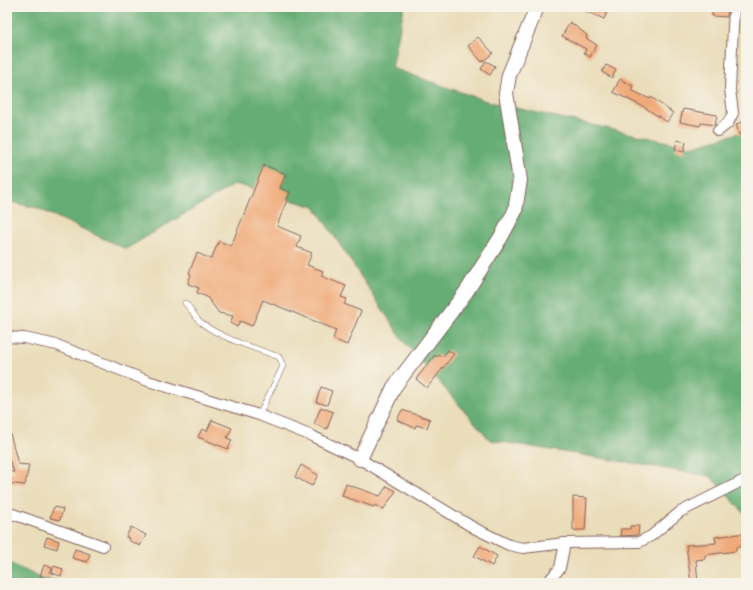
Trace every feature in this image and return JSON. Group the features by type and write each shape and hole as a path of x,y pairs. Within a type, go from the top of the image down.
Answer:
{"street":[{"path":"360,459 394,387 466,292 501,237 515,211 520,180 506,93 509,75 537,7"},
{"path":"718,131 728,124 733,113 730,89 734,7"},
{"path":"7,337 24,338 58,345 148,381 259,415 312,436 360,459 474,528 509,545 523,548 565,543 639,542 651,536 680,512 746,479"},
{"path":"7,512 103,546"},
{"path":"547,583 560,568 565,543"}],"lane":[{"path":"185,303 192,309 201,323 213,330 279,357 283,366 259,415"}],"green space":[{"path":"7,7 404,7 392,68 489,102 691,147 746,131 746,515 710,476 490,440 404,342 315,207 235,184 126,249 37,208 7,201"},
{"path":"7,562 43,579 79,583 7,583"}],"building":[{"path":"576,7 609,7 604,19"},
{"path":"713,7 727,7 727,17 712,16"},
{"path":"570,22 587,35 586,38 597,45 590,57 584,53 586,49 562,36"},
{"path":"478,37 493,53 482,62 468,46"},
{"path":"486,61 495,66 490,75 481,69"},
{"path":"606,65 616,70 612,78 602,72"},
{"path":"620,79 633,86 631,90 650,99 651,97 673,113 667,122 644,107 613,92"},
{"path":"683,109 717,115 715,125 701,123 700,126 680,122"},
{"path":"746,121 746,133 739,135 736,124"},
{"path":"677,140 686,142 684,152 675,150"},
{"path":"264,165 286,174 280,188 290,192 277,226 301,236 297,247 312,253 307,265 323,271 321,276 346,286 341,297 347,299 344,304 361,311 347,345 333,339 336,330 263,300 252,326 240,321 237,327 230,323 233,316 219,313 207,297 197,293 199,288 188,284 191,274 189,273 197,253 211,259 219,241 231,246"},
{"path":"448,350 454,354 427,388 416,379 435,355 437,357 439,355 442,357"},
{"path":"321,387 332,391 327,405 316,402"},
{"path":"321,407 333,412 327,429 314,424"},
{"path":"402,410 430,419 427,428 416,425 415,428 397,420"},
{"path":"212,420 232,428 227,438 232,440 228,449 198,437 202,429 207,431"},
{"path":"7,433 10,433 18,464 29,465 25,485 7,483 7,472 14,472 7,454"},
{"path":"301,465 318,475 312,486 295,477"},
{"path":"346,484 380,496 387,486 396,491 383,510 375,505 374,507 342,496"},
{"path":"573,497 587,498 585,530 573,530"},
{"path":"54,507 63,509 60,520 50,518"},
{"path":"630,526 639,526 638,535 620,536 621,529 630,529"},
{"path":"131,527 146,535 140,546 128,540 129,538 126,537"},
{"path":"746,533 746,546 736,547 736,551 705,555 705,559 696,560 698,583 691,583 686,545 716,543 715,537"},
{"path":"47,537 59,541 57,549 44,545"},
{"path":"480,546 497,556 492,566 474,556"},
{"path":"75,549 90,554 87,562 72,558"},
{"path":"44,565 52,568 48,579 40,576"},
{"path":"54,566 63,569 61,576 52,573"}]}
